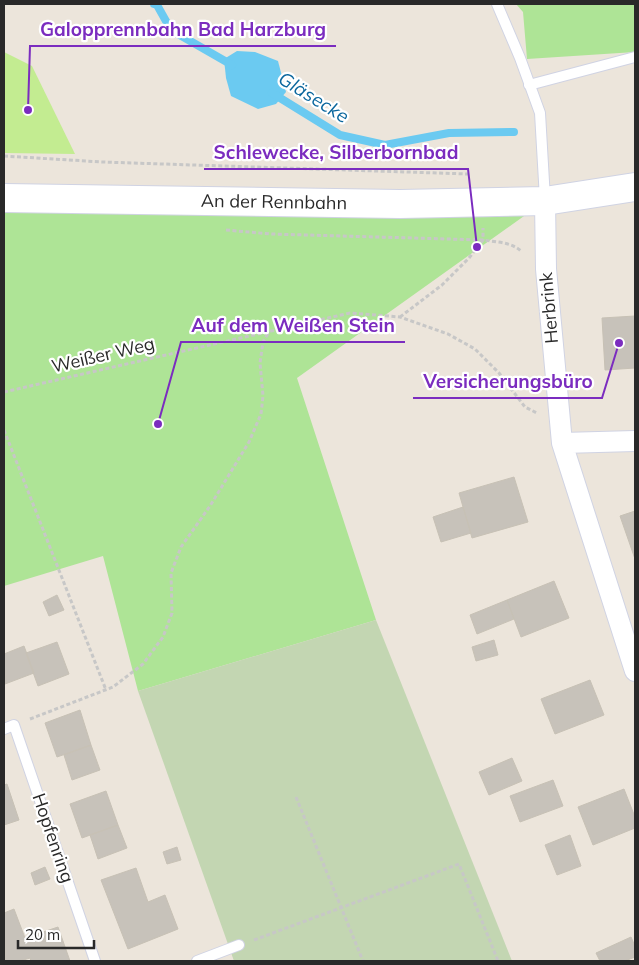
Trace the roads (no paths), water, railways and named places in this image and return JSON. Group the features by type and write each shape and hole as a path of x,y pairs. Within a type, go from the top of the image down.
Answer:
{"main road":[{"name":"An der Rennbahn","path":"4,198 400,204 545,201 635,187"}],"street":[{"name":"Herbrink","path":"545,201 546,269 562,443 635,671"},
{"path":"562,443 635,441"}],"lane":[{"name":"Herbrink","path":"497,4 520,58 540,113 545,201"},
{"path":"529,85 635,57"},
{"name":"Hopfenring","path":"4,729 14,725 95,961"},
{"path":"197,961 239,945"}],"water":[{"path":"237,51 255,52 278,61 286,92 276,104 258,109 231,96 226,78 224,59"}],"waterway":[{"name":"Gläsecke","path":"154,4 157,5 171,30 232,65"},
{"name":"Gläsecke","path":"272,93 340,135 385,145 449,133 514,132"}],"place":[{"name":"Galopprennbahn Bad Harzburg","path":"28,110"},
{"name":"Schlewecke, Silberbornbad","path":"477,247"},
{"name":"Versicherungsbüro","path":"619,343"},
{"name":"Auf dem Weißen Stein","path":"158,424"}]}
